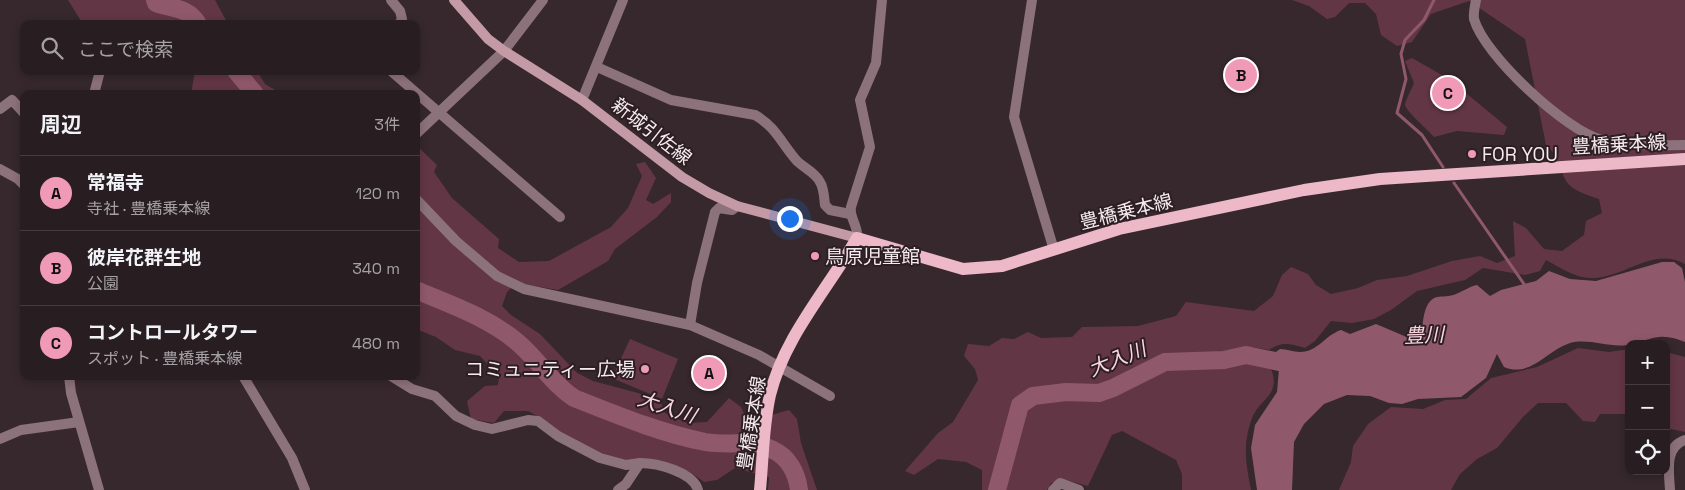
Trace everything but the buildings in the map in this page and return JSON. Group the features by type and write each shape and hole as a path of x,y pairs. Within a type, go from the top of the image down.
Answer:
{"main road":[{"name":"新城引佐線","path":"454,0 477,27 504,51 582,100 682,177 709,193 737,206 857,238"},
{"name":"豊橋乗本線","path":"760,490 770,395 779,368 792,341 857,238 963,269 1002,266 1119,229 1304,190 1405,177 1685,159"}],"street":[{"path":"391,0 400,11 401,20"},
{"path":"420,130 504,51 544,0"},
{"path":"582,100 622,0"},
{"path":"857,238 858,232 850,214 870,147 860,100 876,64 882,0"},
{"path":"1032,0 1014,117 1054,250"},
{"path":"1476,0 1474,18 1482,34 1499,58 1528,89 1555,113 1577,128 1600,140 1631,145 1685,145"},
{"path":"596,67 671,100 755,115 763,119 772,127 797,161 819,179 822,184 824,205 830,210 850,214"},
{"path":"95,90 99,75"},
{"path":"396,75 413,90"},
{"path":"420,96 560,217"},
{"path":"0,109 12,100 20,109"},
{"path":"0,169 20,178"},
{"path":"420,203 456,241 497,276 524,289 690,325 759,355 830,396"},
{"path":"690,325 697,283 715,212 719,208 732,210 737,206"},
{"path":"70,380 79,422 99,490"},
{"path":"245,380 292,458 305,490"},
{"path":"397,380 412,389 435,396 456,416 475,425 492,429 528,420 538,421 558,436 600,458 626,465 651,463 686,477 696,483 698,490"},
{"path":"1,436 21,430 79,422"},
{"path":"1670,490 1669,455 1678,442 1685,440"},
{"path":"618,490 626,484 640,463"},
{"path":"1054,490 1060,483 1079,490"}],"shaded area":[{"path":"68,0 215,0 226,20 80,20"},
{"path":"1292,0 1685,0 1685,264 1672,259 1647,261 1608,276 1595,278 1577,276 1546,260 1540,271 1525,275 1483,268 1465,280 1417,291 1391,310 1374,319 1352,323 1331,321 1315,341 1305,348 1287,344 1278,345 1269,350 1252,347 1253,361 1269,365 1274,383 1269,395 1252,418 1247,437 1246,454 1251,490 1182,490 1182,474 1176,460 1122,431 1112,435 1088,486 1066,480 1051,483 1047,490 982,490 982,470 966,462 938,459 914,475 905,471 938,433 953,422 978,380 975,369 964,356 968,344 989,346 1002,338 1014,339 1028,332 1041,338 1072,337 1082,327 1138,326 1176,316 1186,302 1254,311 1273,296 1282,275 1291,267 1308,274 1316,285 1331,294 1358,288 1377,280 1407,276 1452,261 1480,256 1497,263 1515,256 1513,221 1526,228 1544,249 1562,251 1584,235 1586,221 1602,213 1599,199 1571,187 1562,173 1557,158 1546,145 1525,39 1469,1 1431,14 1412,42 1397,46 1381,35 1376,14 1365,3 1349,3 1335,17 1327,19 1309,6"},
{"path":"1412,58 1449,79 1507,127 1504,135 1457,131 1434,137 1405,105 1414,83 1405,61"},
{"path":"194,75 259,75 265,84 275,90 192,90"},
{"path":"420,149 437,165 434,172 452,198 499,239 498,248 519,262 549,261 611,227 628,208 642,176 636,164 645,162 656,178 646,200 653,204 671,193 671,202 657,217 615,249 608,261 558,290 517,283 507,292 502,306 511,315 540,334 577,373 593,381 638,393 661,403 665,413 687,423 707,422 729,398 741,407 746,418 754,420 789,410 797,419 801,443 817,490 768,490 769,477 735,468 717,480 704,482 690,472 659,463 637,465 605,456 560,436 541,418 528,411 504,411 494,423 471,419 467,401 485,386 498,385 499,376 480,356 455,350 436,337 420,331"},
{"name":"コミュニティー広場","path":"630,339 678,359 662,399 612,378"},
{"path":"1578,348 1609,352 1625,350 1625,414 1600,414 1595,422 1583,421 1566,403 1538,403 1523,417 1497,448 1477,459 1460,474 1451,490 1339,490 1351,462 1353,446 1368,424 1391,407 1423,409 1445,400 1466,399 1491,378 1537,367"},
{"path":"1670,353 1685,357 1685,432 1670,429"}],"water":[{"name":"豊川","path":"1662,262 1674,262 1682,268 1685,282 1685,342 1662,337 1647,340 1625,340 1625,345 1620,346 1592,342 1570,343 1531,366 1522,369 1504,367 1497,354 1486,378 1461,397 1418,399 1402,404 1389,403 1370,396 1347,395 1324,404 1304,424 1294,442 1292,490 1257,490 1251,448 1255,425 1277,392 1279,369 1272,363 1272,355 1280,349 1297,352 1306,351 1317,346 1335,332 1341,330 1350,334 1376,324 1409,338 1422,331 1425,311 1429,302 1437,297 1453,295 1477,285 1490,296 1501,290 1536,281 1549,271 1570,279 1596,281"}],"waterway":[{"name":"大入川","path":"155,0 156,3 185,11 195,20"},
{"path":"1434,0 1424,20 1405,40 1401,54 1406,79 1397,113 1422,135 1443,167"},
{"name":"大入川","path":"239,75 252,90"},
{"path":"1454,183 1526,287"},
{"name":"大入川","path":"420,292 468,312 505,333 524,348 558,385 574,398 672,434 705,442 757,445 779,453 791,467 799,490"},
{"name":"大入川","path":"997,490 1020,405 1033,396 1066,392 1099,393 1165,362 1224,360 1246,355 1294,365"}],"place":[{"name":"彼岸花群生地","path":"1241,75"},
{"name":"コントロールタワー","path":"1448,93"},
{"name":"FOR YOU","path":"1472,154"},
{"name":"鳥原児童館","path":"815,256"},
{"name":"コミュニティー広場","path":"645,369"},
{"name":"常福寺","path":"709,373"}]}
